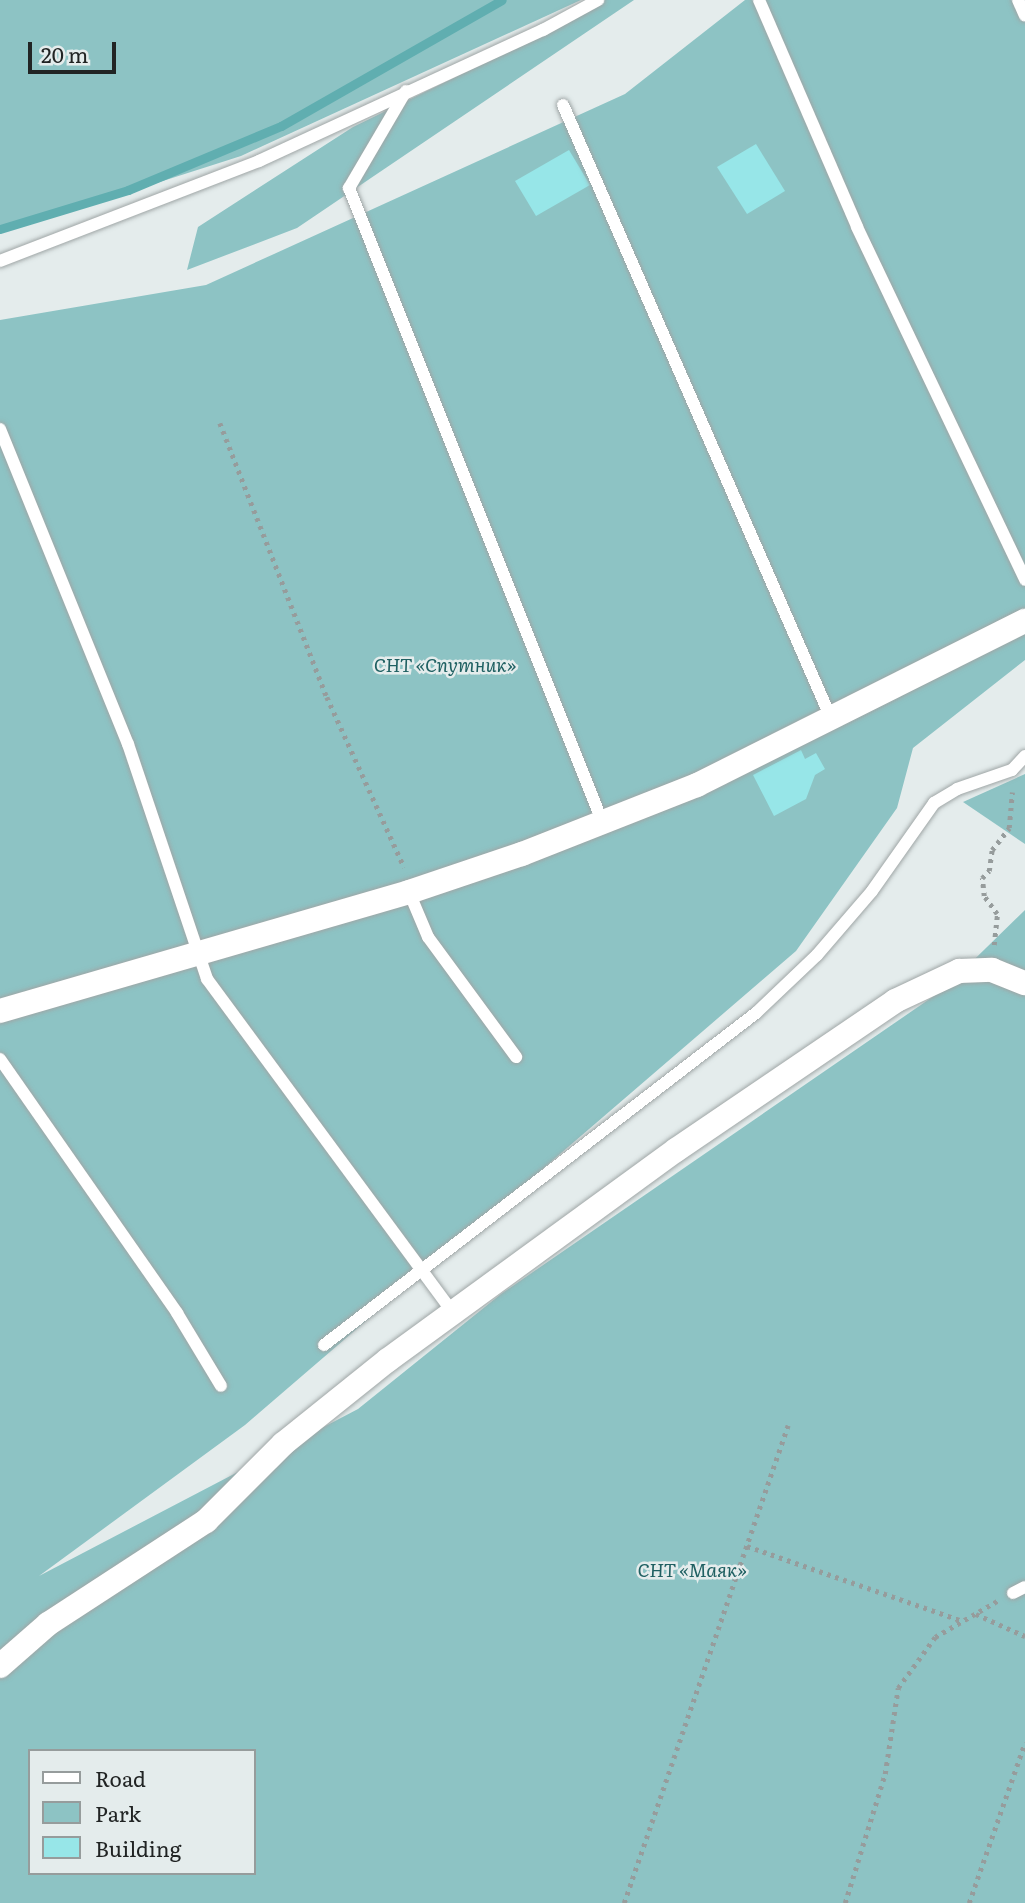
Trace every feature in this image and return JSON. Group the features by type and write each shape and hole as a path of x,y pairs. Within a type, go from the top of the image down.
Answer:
{"street":[{"path":"0,1011 412,891 522,854 697,785 1025,621"},
{"path":"0,1666 48,1624 206,1521 283,1444 453,1313 676,1150 895,1001 959,971 992,970 1025,983"}],"lane":[{"path":"0,261 259,161 543,30 598,0"},
{"path":"759,0 857,227 1025,580"},
{"path":"1018,0 1025,16"},
{"path":"406,91 349,188 602,821"},
{"path":"563,105 831,718"},
{"path":"0,429 128,744 207,979 453,1313"},
{"path":"324,1345 756,1013 817,955 863,901 934,803 957,789 1012,770 1025,757"},
{"path":"412,891 428,937 516,1057"},
{"path":"0,1059 177,1313 221,1386"}],"path":[{"path":"220,423 327,697 412,891"},
{"path":"992,970 997,914 984,896 982,878 989,871 992,849 1009,828 1012,770"},
{"path":"624,1903 788,1425"},
{"path":"746,1546 961,1621"},
{"path":"845,1903 885,1774 898,1688 936,1637 1019,1590"},
{"path":"975,1613 1025,1636"},
{"path":"969,1903 1025,1742"}],"green space":[{"path":"0,0 581,0 241,156 0,233"},
{"path":"603,0 634,0 297,228 187,270 198,227 353,127 552,30"},
{"name":"СНТ «Спутник»","path":"745,0 1025,0 1025,660 913,748 897,808 796,951 245,1425 39,1576 358,1409 501,1294 944,989 1025,910 1025,1903 0,1903 0,320 206,285 625,94"},
{"path":"1025,774 1025,844 963,802"}],"building":[{"path":"756,144 785,191 747,214 717,167"},
{"path":"569,150 590,185 536,216 515,181"},
{"path":"801,750 805,759 816,753 825,769 815,775 806,799 774,816 753,775"}],"waterway":[{"path":"0,229 128,190 281,126 502,0"}],"park label":[{"name":"СНТ «Маяк»","path":"692,1570"}]}
